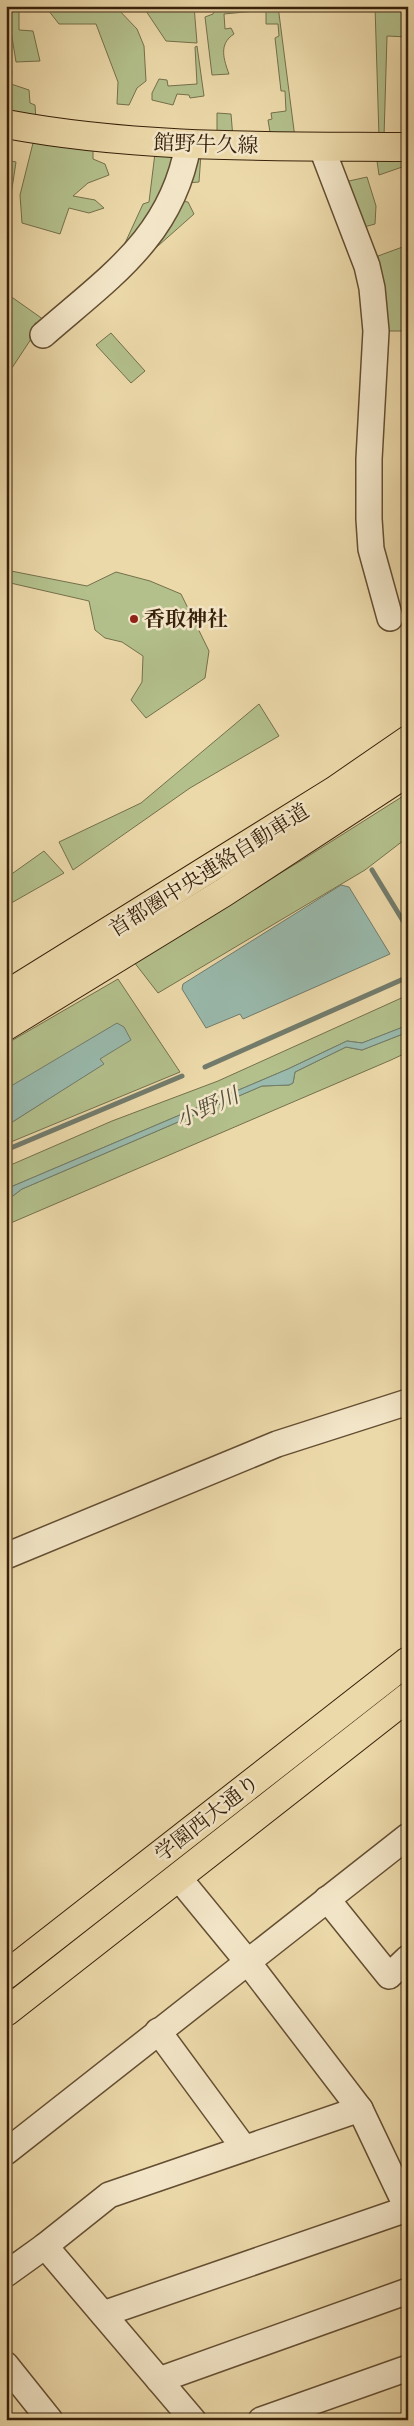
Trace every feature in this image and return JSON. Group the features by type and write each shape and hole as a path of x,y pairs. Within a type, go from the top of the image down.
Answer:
{"main road":[{"name":"館野牛久線","path":"6,124 64,134 188,145 408,147"},
{"name":"首都圏中央連絡自動車道","path":"6,995 334,791 408,740"},
{"name":"首都圏中央連絡自動車道","path":"6,1026 223,893 408,772"},
{"name":"学園西大通り","path":"6,1975 408,1661"},
{"name":"学園西大通り","path":"6,2012 408,1698"}],"street":[{"path":"43,335 86,298 147,240 169,206 184,171 188,145"},
{"path":"322,146 367,266 372,288 376,331 368,459 369,519 371,549 390,618"},
{"path":"6,1556 277,1444 408,1402"},
{"path":"6,2152 408,1836"},
{"path":"103,2314 408,2210 360,2109 247,1961 178,1877"},
{"path":"327,1898 389,1976 408,1958"},
{"path":"158,2031 244,2148"},
{"path":"6,2274 45,2246 109,2195 360,2109"},
{"path":"45,2246 193,2420"},
{"path":"159,2380 408,2291"},
{"path":"6,2365 50,2420"},
{"path":"261,2420 408,2368"}],"green space":[{"path":"7,6 19,6 19,30 33,31 40,61 16,62"},
{"path":"45,6 115,6 137,29 144,46 146,81 137,88 129,105 117,104 118,82 96,24 59,24"},
{"path":"139,6 194,6 197,43 166,41 146,11"},
{"path":"217,6 278,6 295,138 271,138 268,120 272,119 271,113 286,111 285,91 281,91 275,38 279,36 278,24 266,24 266,10 224,14 225,29 231,28 234,34 229,38 224,47 224,58 229,74 212,75 205,17 213,14"},
{"path":"375,6 408,6 408,37 387,36 384,137 379,137"},
{"path":"197,46 204,96 190,98 189,95 177,94 173,105 152,100 152,93 159,79 167,80 168,86 197,84 195,47"},
{"path":"6,63 12,71 11,84 29,90 30,103 35,105 36,120 6,115"},
{"path":"217,113 231,114 233,138 217,137"},
{"path":"34,139 93,149 93,159 105,164 109,175 88,183 73,196 95,200 104,208 89,213 69,208 60,234 22,223 20,195"},
{"path":"155,153 180,154 158,209 120,254 143,204 149,202"},
{"path":"194,153 201,154 199,182 187,183"},
{"path":"376,154 408,154 408,165 379,175"},
{"path":"7,160 16,162 10,202 6,210"},
{"path":"367,177 376,206 375,224 357,229 340,183"},
{"path":"180,201 188,202 194,214 150,253"},
{"path":"408,245 408,331 381,331 382,296 378,256"},
{"path":"6,293 47,322 35,323 35,333 6,377"},
{"path":"111,333 145,371 131,383 96,345"},
{"path":"6,570 87,586 116,572 150,581 181,594 209,651 205,678 146,718 131,700 142,682 143,656 122,642 105,638 95,630 89,601 6,582"},
{"path":"259,704 279,736 190,788 73,870 59,842 141,803"},
{"path":"408,793 408,837 365,870 158,993 134,962 302,860"},
{"path":"44,851 64,873 6,906 6,878"},
{"path":"118,979 180,1072 6,1144 6,1126 103,1064 100,1060 6,1089 6,1044"},
{"path":"408,995 406,1026 362,1043 347,1041 288,1069 6,1189 6,1167 112,1121 218,1081"},
{"path":"408,1032 408,1052 6,1225 6,1201 22,1189 262,1086 289,1085 293,1083 295,1072 346,1047 362,1050"}],"water":[{"path":"341,885 349,887 390,954 243,1019 240,1014 206,1028 182,989 183,984"},
{"path":"117,1023 124,1027 131,1040 100,1059 104,1064 6,1126 6,1089"},
{"name":"小野川","path":"408,1025 408,1032 362,1050 346,1047 295,1072 293,1083 289,1085 262,1086 22,1189 6,1201 6,1189 288,1069 347,1041 362,1043"}],"waterway":[{"path":"372,870 408,929"},
{"path":"205,1067 408,977"},
{"path":"6,1150 182,1076"}],"place":[{"name":"香取神社","path":"134,619"}]}
